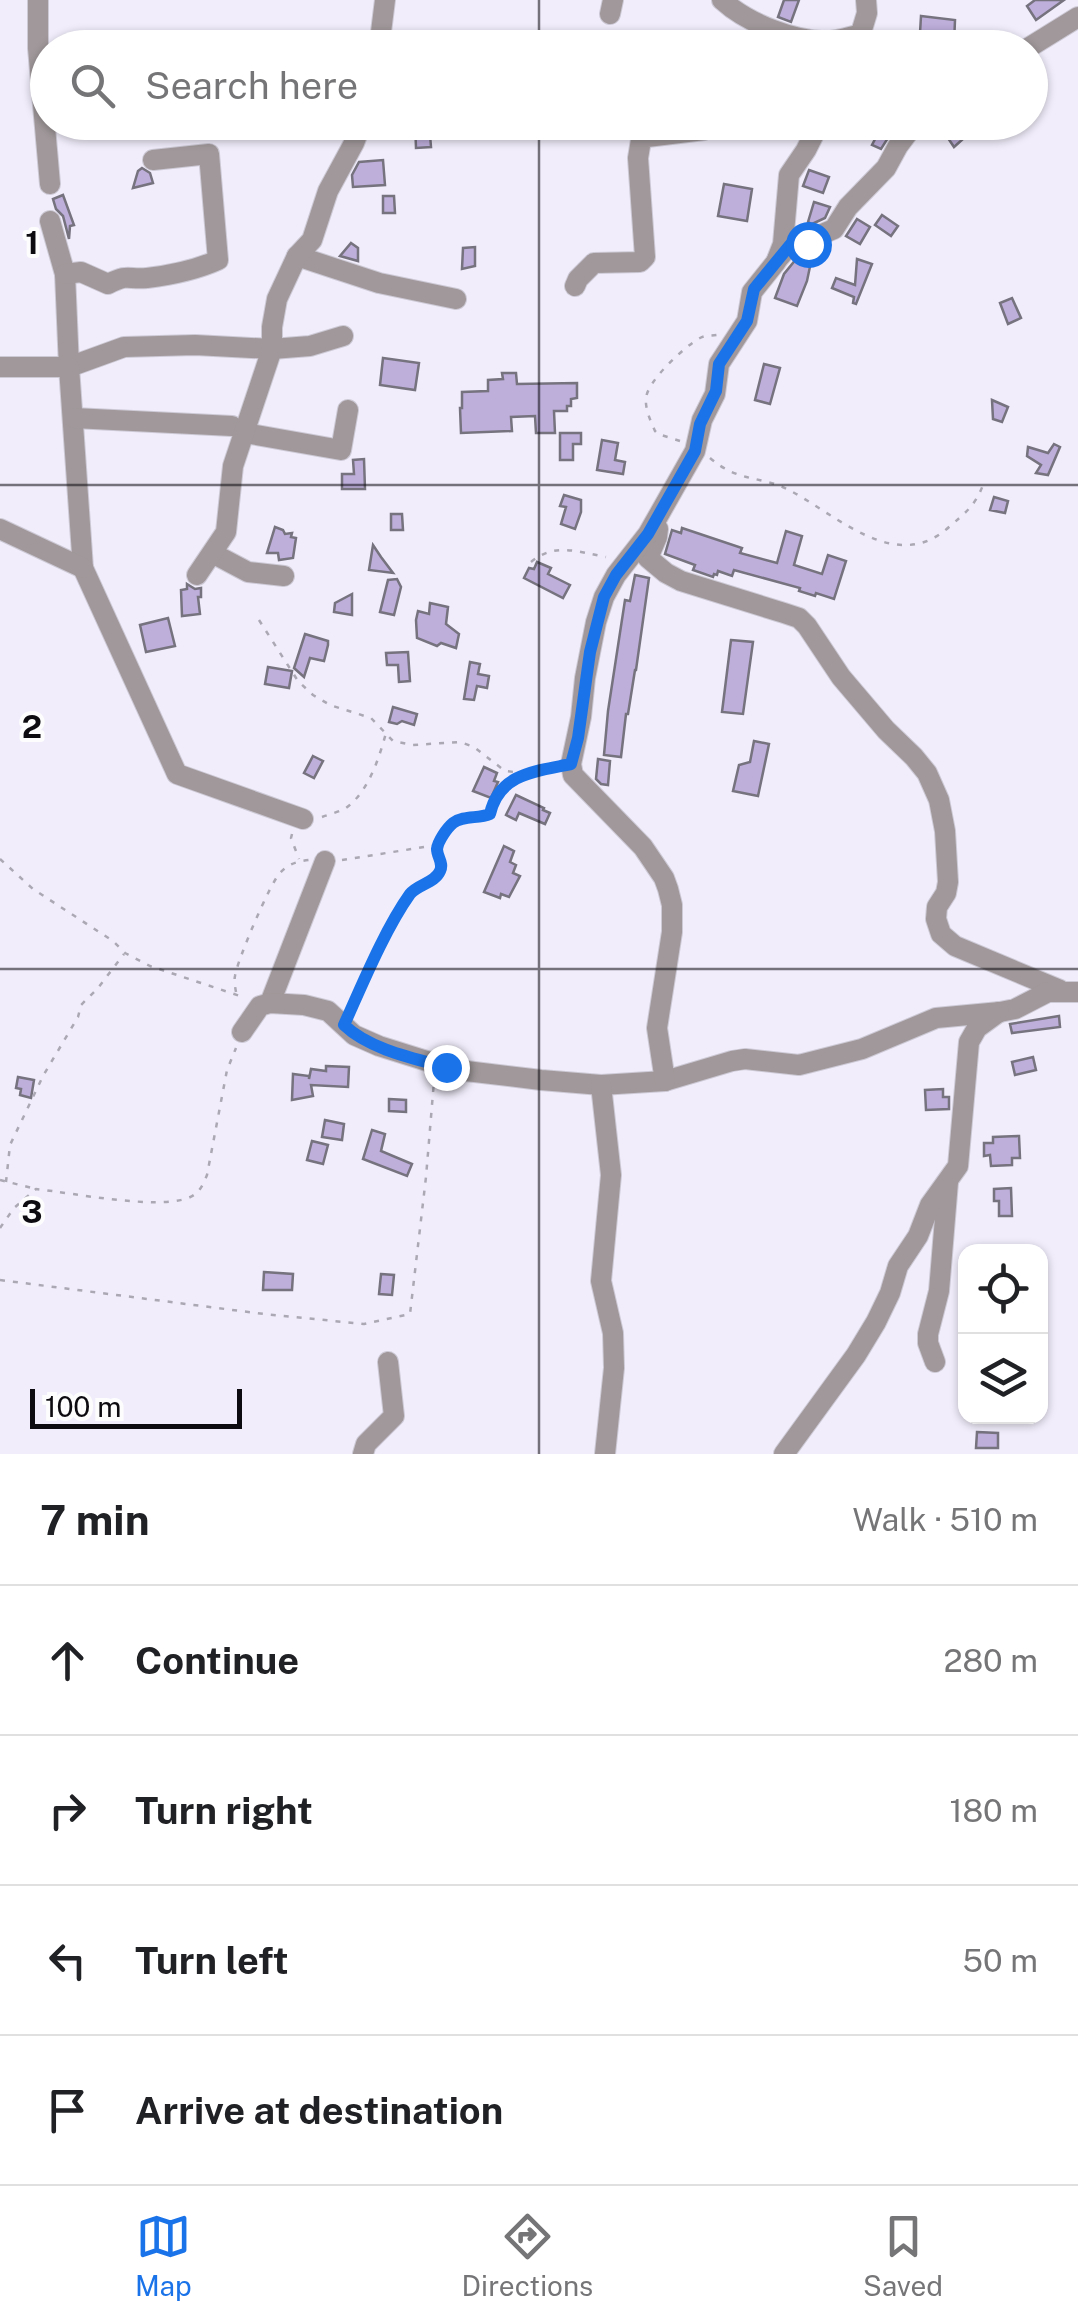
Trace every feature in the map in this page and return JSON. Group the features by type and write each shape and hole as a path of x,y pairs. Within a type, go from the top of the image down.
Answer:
{"street":[{"path":"38,0 38,30"},
{"path":"381,30 385,0"},
{"path":"722,0 734,11 772,30"},
{"path":"862,30 866,0"},
{"path":"1048,35 1078,16"},
{"path":"46,140 50,184"},
{"path":"198,575 226,532 239,430 272,350 277,299 297,256 312,240 328,191 355,140"},
{"path":"575,286 594,263 640,262 645,257 638,158 641,140"},
{"path":"776,262 786,226 788,175 811,140"},
{"path":"666,1081 658,1028 672,932 668,889 643,847 573,775 571,764 596,622 604,597 648,534 697,443 702,420 716,394 719,364 747,321 754,289 790,245 808,244 834,229 848,207 886,168 902,140"},
{"path":"65,274 81,272 108,284 126,276 144,279 192,272 218,260 209,154 154,160"},
{"path":"50,221 65,274 83,568 177,774 303,819"},
{"path":"297,256 379,283 456,299"},
{"path":"0,367 69,367 124,347 195,345 272,350 310,346 343,336"},
{"path":"74,418 239,430 341,450 348,410"},
{"path":"658,513 657,536 648,558 680,581 799,618 841,678 927,774 939,800 945,831 948,882 936,919 941,934 955,946 1070,992"},
{"path":"0,529 83,568"},
{"path":"214,554 248,572 284,576"},
{"path":"242,1032 265,1005 325,861"},
{"path":"265,1005 322,1008 354,1035 466,1072 601,1084 666,1081 746,1059 800,1065 862,1050 936,1018 1000,1012 1015,1009 1042,994 1070,992"},
{"path":"784,1454 856,1355 876,1322 898,1266 918,1236 930,1205 954,1174 959,1161 968,1042 977,1028 1000,1012"},
{"path":"601,1084 611,1176 601,1281 613,1333 614,1368 605,1454"},
{"path":"934,1362 928,1334 939,1291 948,1182"},
{"path":"363,1454 366,1444 394,1416 388,1362"}],"path":[{"path":"738,335 698,340 669,360 647,391 655,431 697,443 720,467 736,476 785,488 859,534 890,543 917,545 940,536 977,502 983,485"},
{"path":"531,562 555,549 627,560"},
{"path":"259,620 298,682 330,705 370,718 394,741 460,742 474,747 505,771 522,774 571,764"},
{"path":"300,860 291,838 294,827 303,819 344,810 356,798 368,780 386,732"},
{"path":"344,1025 403,905 418,886 440,872 437,849 441,838 452,824 466,817 490,814 492,802 522,774"},
{"path":"0,859 33,888 125,953 150,966 265,1005"},
{"path":"125,953 82,1005 10,1145 3,1181 36,1189 147,1202 186,1200 208,1174 227,1070 242,1032"},
{"path":"0,1280 364,1324 410,1314 435,1064"},
{"path":"0,1228 14,1208 36,1189"}],"building":[{"path":"784,0 799,0 791,22 778,17"},
{"path":"1035,0 1064,0 1036,20 1027,6"},
{"path":"921,16 955,20 955,30 920,30"},
{"path":"416,140 430,140 431,147 416,148"},
{"path":"875,140 887,140 881,149 872,145"},
{"path":"383,160 385,185 353,187 352,175 359,162"},
{"path":"142,168 150,173 153,183 133,188 138,171"},
{"path":"809,170 829,177 823,193 803,186"},
{"path":"724,184 752,189 747,221 718,216"},
{"path":"63,195 74,225 70,226 69,239 53,199"},
{"path":"383,196 394,196 395,213 383,213"},
{"path":"814,202 830,207 825,218 812,224 808,222"},
{"path":"882,215 898,226 891,236 875,225"},
{"path":"857,219 870,227 860,244 846,236"},
{"path":"351,243 358,248 358,261 340,256"},
{"path":"475,247 475,266 462,269 463,248"},
{"path":"812,257 797,306 775,298 784,274 797,258"},
{"path":"857,259 872,264 856,304 854,297 832,288 836,278 855,285"},
{"path":"1012,298 1021,318 1008,324 1000,303"},
{"path":"383,358 419,363 415,390 380,385"},
{"path":"764,364 780,368 770,404 755,400"},
{"path":"502,373 516,373 517,384 577,383 577,398 571,399 567,411 554,411 555,433 536,433 535,416 511,417 512,431 461,433 462,392 488,391 488,380 503,379"},
{"path":"992,400 1008,407 1002,422 993,419"},
{"path":"560,433 581,433 581,444 573,444 573,460 560,460"},
{"path":"602,440 618,443 615,460 625,462 623,474 597,470"},
{"path":"1054,444 1060,447 1048,475 1036,473 1041,465 1027,456 1028,447 1048,453"},
{"path":"364,459 365,489 342,489 342,474 354,474 353,460"},
{"path":"564,495 581,500 575,529 561,524 566,507 560,506"},
{"path":"994,497 1008,501 1005,513 990,510"},
{"path":"391,514 402,514 403,530 391,530"},
{"path":"275,527 296,538 293,558 279,560 278,553 267,553"},
{"path":"682,528 742,548 740,553 777,563 786,531 802,536 794,565 822,574 828,555 846,561 834,599 734,570 732,576 718,571 713,577 693,570 695,565 665,554 672,530 681,533"},
{"path":"373,545 381,557 393,573 369,570"},
{"path":"537,562 551,568 548,574 570,585 563,598 524,578"},
{"path":"635,575 649,578 636,670 621,757 604,755 625,600 630,601"},
{"path":"397,579 401,587 394,615 380,612 388,580"},
{"path":"187,584 201,588 200,614 182,616 181,590 187,589"},
{"path":"352,594 352,615 334,612 335,603"},
{"path":"430,603 448,607 446,624 459,634 456,648 417,638 418,611 429,614"},
{"path":"168,618 175,646 146,652 140,625"},
{"path":"305,634 328,641 328,645 324,661 310,658 304,677 294,668"},
{"path":"731,640 753,642 743,714 722,712"},
{"path":"408,652 410,681 399,682 398,665 387,665 386,653"},
{"path":"470,662 480,664 478,674 489,676 487,688 477,686 474,700 464,699"},
{"path":"268,667 292,671 289,688 265,684"},
{"path":"393,707 417,714 414,725 389,722"},
{"path":"754,741 769,744 758,796 733,791 739,765 750,762"},
{"path":"313,756 323,761 314,778 304,773"},
{"path":"598,759 610,761 608,785 596,779"},
{"path":"484,767 497,773 494,781 498,782 491,798 473,791"},
{"path":"516,795 550,813 545,824 519,813 516,820 506,815"},
{"path":"504,846 514,851 510,862 516,865 513,873 520,876 509,897 501,894 500,898 484,892"},
{"path":"1059,1016 1060,1027 1012,1033 1010,1024"},
{"path":"1033,1057 1036,1070 1015,1075 1012,1062"},
{"path":"326,1066 349,1067 348,1087 311,1085 313,1096 292,1100 293,1074 309,1079 311,1069 326,1071"},
{"path":"18,1077 34,1080 31,1098 20,1095 21,1089 16,1088"},
{"path":"943,1089 943,1097 949,1097 949,1109 926,1110 925,1090"},
{"path":"389,1099 406,1100 406,1112 389,1111"},
{"path":"325,1120 344,1124 342,1140 322,1137"},
{"path":"372,1130 385,1134 381,1151 412,1164 407,1176 363,1159"},
{"path":"1019,1136 1020,1158 1012,1158 1012,1165 991,1166 990,1155 984,1156 984,1143 993,1143 993,1137"},
{"path":"312,1141 328,1145 323,1164 307,1160"},
{"path":"1011,1188 1012,1216 999,1216 994,1189"},
{"path":"264,1272 293,1274 292,1290 263,1290"},
{"path":"381,1274 394,1275 392,1295 379,1294"},
{"path":"977,1432 998,1433 998,1448 976,1448"}],"route":[{"path":"446,1067 379,1046 354,1035 344,1025 403,905 412,891 440,872 437,849 452,824 466,817 490,814 492,802 522,774 571,764 590,652 604,597 648,534 695,451 700,424 716,391 719,364 747,321 754,289 790,245 808,244"}]}
